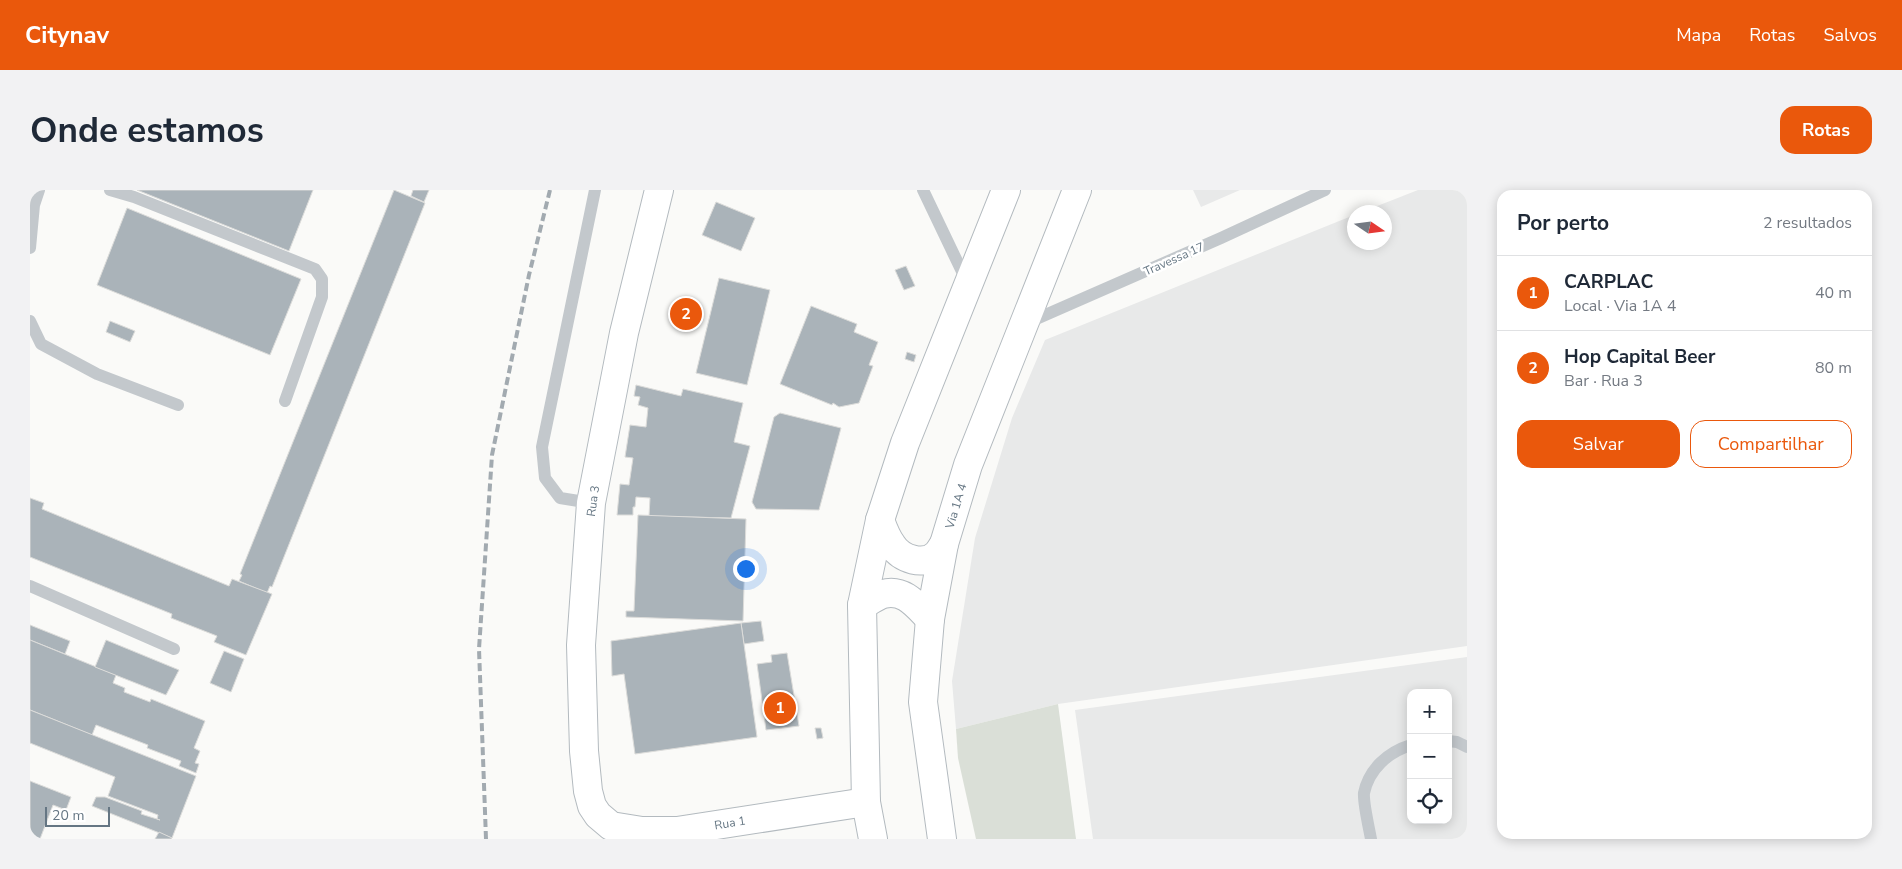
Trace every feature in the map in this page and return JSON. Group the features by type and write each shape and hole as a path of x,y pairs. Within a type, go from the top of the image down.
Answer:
{"main road":[{"name":"Rua 3","path":"598,816 592,806 588,791 584,751 581,645 591,503 624,332 659,190"},
{"path":"873,839 866,802 862,606 880,520 905,443 1006,190"},
{"name":"Via 1A 4","path":"942,839 923,702 930,618 944,544 968,465 1077,190"},
{"path":"880,520 893,547 904,556 915,560 928,560 937,554 944,544"},
{"path":"862,606 883,594 895,593 913,601 930,618"},
{"name":"Rua 1","path":"598,816 610,826 628,830 677,831 866,802"}],"lane":[{"path":"30,248 34,205 39,190"},
{"path":"110,190 134,197 315,269 322,279 322,297 285,401"},
{"path":"591,503 560,498 545,478 542,447 595,190"},
{"path":"923,190 968,284"},
{"name":"Travessa 17","path":"1023,325 1325,190"},
{"path":"30,321 41,344 48,348 96,374 178,405"},
{"path":"30,586 174,649"},
{"path":"1452,741 1467,747"},
{"path":"1371,839 1364,794 1374,769 1386,756 1407,747"}],"shaded area":[{"path":"1193,190 1240,190 1201,207"},
{"path":"1418,190 1467,190 1467,646 1058,704 956,729 952,681 975,538 1012,418 1045,340 1347,218 1347,250 1392,250 1392,205 1380,205"},
{"path":"1467,657 1467,839 1093,839 1075,710"},
{"path":"1058,704 1076,839 976,839 958,758 956,729"}],"building":[{"path":"137,190 313,190 289,251"},
{"path":"394,190 425,203 272,587 270,586 267,593 239,581 242,575 240,574"},
{"path":"413,190 429,190 424,202 411,196"},
{"path":"716,202 755,218 741,251 702,235"},
{"path":"127,208 301,279 270,355 97,285"},
{"path":"906,266 915,286 904,290 895,270"},
{"path":"719,278 770,290 747,385 696,373"},
{"path":"811,306 857,324 854,332 878,342 869,365 873,366 859,403 839,407 833,403 832,405 780,384"},
{"path":"110,321 135,331 130,342 106,332"},
{"path":"907,352 916,355 914,362 905,359"},
{"path":"636,385 681,396 683,389 743,403 734,442 750,446 731,518 649,516 650,498 636,497 633,515 617,515 620,484 629,485 633,458 625,457 630,425 646,427 648,408 638,405 640,397 634,396"},
{"path":"780,413 841,428 819,510 756,509 752,502 774,417"},
{"path":"30,498 44,503 42,509 229,586 232,579 272,594 246,655 214,642 217,636 171,618 172,614 30,557"},
{"path":"638,515 746,519 743,621 626,617 626,611 634,611"},
{"path":"761,621 764,641 744,644 741,623"},
{"path":"741,623 757,737 635,754 624,674 612,676 611,641"},
{"path":"30,625 70,641 65,654 30,640"},
{"path":"30,640 116,675 113,683 125,688 124,692 150,702 151,699 205,721 194,748 200,751 195,763 199,764 196,773 179,766 181,761 147,748 148,745 96,725 92,735 30,710"},
{"path":"106,640 179,670 166,695 95,667"},
{"path":"224,651 244,659 231,692 210,683"},
{"path":"787,653 799,726 766,730 757,664 772,662 771,655"},
{"path":"30,710 196,776 172,838 92,806 96,797 105,797 142,811 141,814 160,820 157,819 158,815 108,796 115,777 30,743"},
{"path":"815,728 821,728 823,738 817,739"},
{"path":"30,781 71,797 66,810 53,805 40,839 30,839"},
{"path":"159,832 172,838 155,839"}],"railway":[{"path":"486,839 479,649 492,455 529,275 550,190"}],"place":[{"name":"Hop Capital Beer","path":"686,314"},
{"name":"CARPLAC","path":"780,708"}]}
